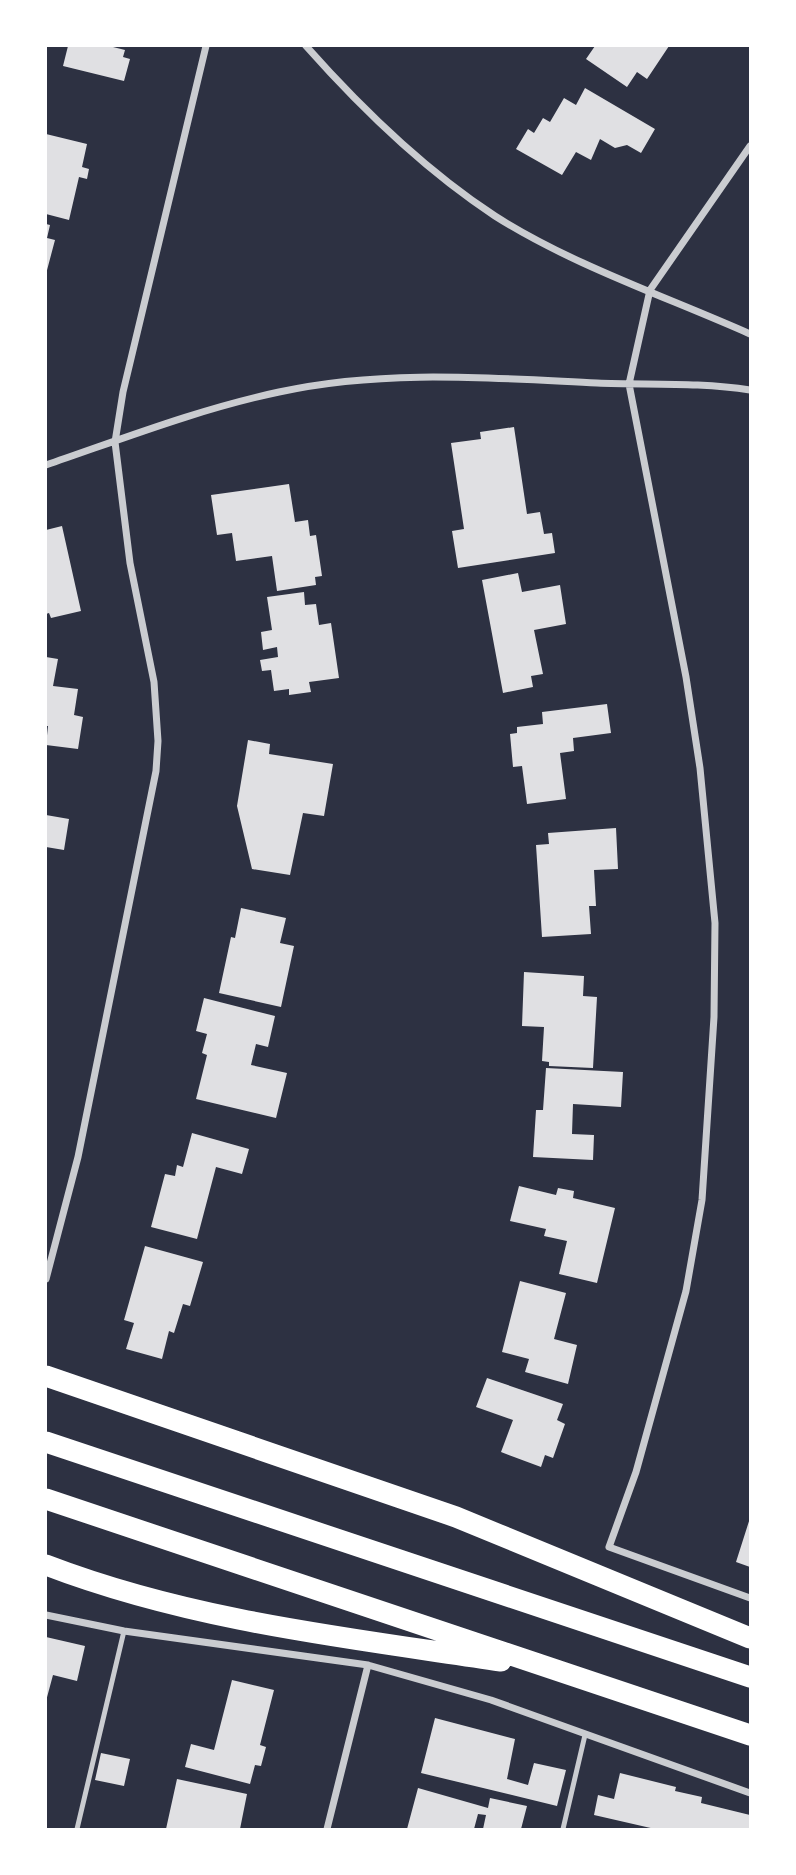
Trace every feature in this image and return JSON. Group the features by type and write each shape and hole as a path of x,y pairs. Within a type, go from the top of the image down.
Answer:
{"highway":[{"path":"46,1376 456,1517 751,1639"},
{"path":"46,1442 751,1677"},
{"path":"46,1499 751,1735"},
{"path":"46,1565 138,1597 216,1615 559,1670"}],"street":[{"path":"46,1279 78,1157 156,771 158,741 153,682 130,563 114,442 122,392 205,46"},
{"path":"306,46 451,185 548,246 751,334"},
{"path":"751,146 650,290 629,384 686,677 700,768 715,923 714,1017 702,1200 685,1291 648,1434 609,1547 751,1598"},
{"path":"46,465 176,420 278,392 315,386 398,378 456,377 751,390"},
{"path":"46,1615 124,1631 368,1665 491,1700 751,1793"},
{"path":"327,1829 368,1665"}],"lane":[{"path":"77,1829 124,1631"},
{"path":"563,1829 585,1735"}],"building":[{"path":"68,46 109,46 125,50 123,57 130,59 124,81 63,66"},
{"path":"595,46 669,46 647,79 637,72 627,87 586,59"},
{"path":"585,88 655,129 641,153 627,145 615,148 600,139 591,160 576,152 562,175 516,149 528,129 534,133 543,118 550,122 564,98 576,105"},
{"path":"46,134 87,144 82,167 89,169 87,179 79,177 69,220 46,214"},
{"path":"46,224 50,225 47,238 55,240 46,274"},
{"path":"514,427 527,514 540,512 544,534 552,533 555,553 458,568 452,531 464,529 451,443 481,439 480,432"},
{"path":"289,484 295,522 308,520 310,536 316,535 322,576 315,577 316,585 277,591 272,556 236,561 232,533 217,535 211,495"},
{"path":"62,526 81,611 51,618 49,613 46,614 46,530"},
{"path":"518,573 522,592 560,585 566,624 534,630 543,674 531,676 533,687 503,693 482,580"},
{"path":"304,592 305,605 316,604 319,625 331,623 339,678 309,682 311,692 289,695 289,689 274,691 271,670 262,671 260,660 278,657 277,647 263,650 261,632 272,630 267,597"},
{"path":"46,657 58,659 53,686 78,689 74,715 83,717 78,749 46,745"},
{"path":"607,704 611,733 573,738 574,751 560,753 566,799 527,804 522,766 513,767 510,734 517,733 517,727 543,724 542,712"},
{"path":"248,740 270,744 269,754 333,764 324,816 303,813 290,875 252,869 237,806"},
{"path":"46,815 69,819 64,850 46,847"},
{"path":"616,828 618,869 594,870 596,906 589,906 591,934 542,937 536,845 549,844 548,833"},
{"path":"241,908 286,918 280,943 294,946 281,1007 219,993 231,937 235,938"},
{"path":"524,972 584,976 583,996 597,997 593,1068 549,1066 549,1062 542,1061 544,1027 522,1026"},
{"path":"204,998 275,1016 268,1047 256,1044 251,1065 287,1073 276,1118 196,1099 207,1055 202,1053 207,1034 196,1031"},
{"path":"546,1068 623,1072 621,1107 573,1104 572,1134 594,1135 593,1160 533,1157 536,1110 543,1110"},
{"path":"192,1133 249,1149 242,1174 216,1167 197,1239 151,1227 165,1174 175,1176 177,1165 183,1167"},
{"path":"519,1186 556,1195 558,1188 574,1191 573,1198 615,1208 597,1283 559,1274 567,1241 544,1236 546,1229 510,1221"},
{"path":"145,1246 203,1262 190,1306 183,1304 174,1333 169,1331 162,1359 126,1349 134,1323 124,1320"},
{"path":"520,1281 566,1293 554,1339 577,1345 568,1384 525,1372 529,1359 502,1352"},
{"path":"487,1378 563,1404 557,1420 565,1424 553,1458 545,1455 541,1467 501,1452 513,1420 476,1407"},
{"path":"750,1518 750,1567 736,1562"},
{"path":"46,1637 85,1646 77,1681 53,1675 46,1701"},
{"path":"232,1680 274,1690 260,1745 266,1747 261,1766 255,1765 250,1784 185,1767 191,1744 214,1750"},
{"path":"435,1718 515,1739 507,1779 528,1785 534,1763 566,1770 557,1806 421,1773"},
{"path":"101,1753 130,1759 124,1786 95,1780"},
{"path":"620,1773 676,1787 675,1791 702,1797 701,1803 750,1815 750,1829 655,1829 594,1815 598,1795 614,1799"},
{"path":"177,1779 247,1794 240,1829 166,1829"},
{"path":"418,1788 488,1808 490,1798 527,1806 521,1829 483,1829 486,1815 478,1814 474,1829 407,1829"}]}
